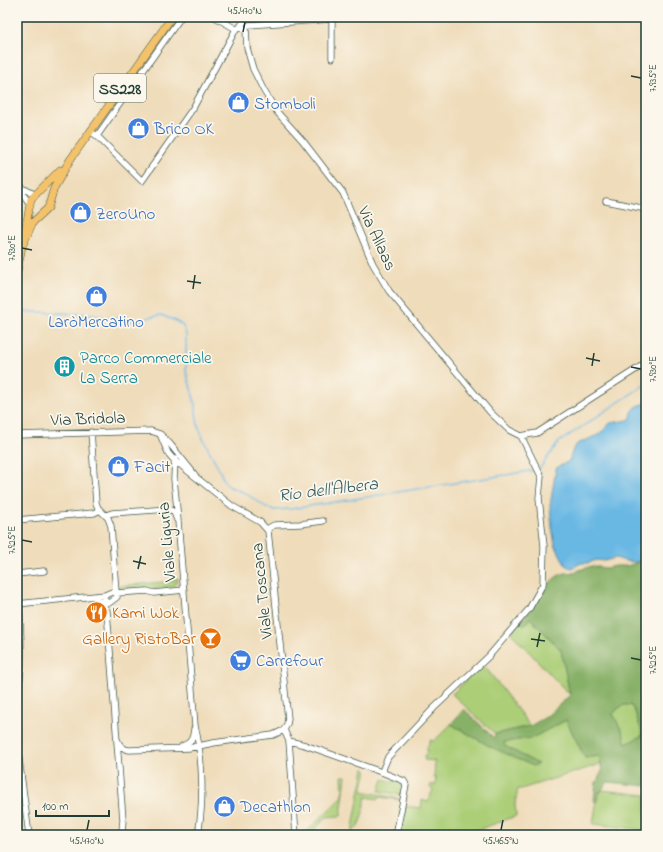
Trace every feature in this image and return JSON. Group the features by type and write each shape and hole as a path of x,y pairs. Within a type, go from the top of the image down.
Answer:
{"main road":[{"name":"SS228","path":"49,202 54,188 70,160 172,17"},
{"name":"SS228","path":"36,194 70,160"},
{"path":"17,272 21,249 31,199 36,194 44,195 49,202 48,208 33,222 21,249"},
{"path":"30,205 34,212 42,213"}],"street":[{"path":"98,136 181,17"},
{"path":"215,17 243,25 332,18 332,58"},
{"path":"90,132 98,136 142,181 193,108 243,25"},
{"name":"Via Allaas","path":"243,25 253,69 264,91 277,112 303,141 342,193 373,264 389,291 490,412 509,430 521,436"},
{"path":"17,185 36,194"},
{"path":"17,185 30,205"},
{"path":"606,201 646,209"},
{"path":"386,774 383,769 388,757 434,708 489,656 529,609 544,584 544,546 539,498 541,476 521,436 537,433 646,363"},
{"name":"Via Bridola","path":"17,435 151,431 160,434"},
{"path":"91,432 96,503 100,510 106,515 112,526 116,592 116,598 109,603 94,597"},
{"path":"160,434 164,436 195,475"},
{"path":"160,434 168,453 175,461 195,475 232,506 260,522 268,530 274,525 323,521"},
{"name":"Viale Liguria","path":"176,452 174,479 195,726 199,746 201,777 201,813 198,835"},
{"path":"174,479 177,472 184,467"},
{"path":"106,515 112,513 165,509 172,510 179,524"},
{"path":"17,520 94,513 100,510"},
{"name":"Viale Toscana","path":"268,530 288,719 284,730"},
{"path":"17,574 44,571"},
{"path":"116,592 147,591 154,593 184,590"},
{"path":"17,700 19,659 18,604 94,597 105,601"},
{"path":"105,601 123,820 120,835"},
{"path":"178,748 192,741 195,726"},
{"path":"117,739 118,744 129,750 178,748 273,735 284,730 289,741 296,835"},
{"path":"289,741 305,745 404,781 406,785 396,835"},
{"path":"17,744 29,835"},
{"path":"119,765 120,759 124,753 129,750"}],"green space":[{"path":"645,560 646,786 608,782 599,793 596,804 594,800 596,783 602,771 599,756 585,758 566,720 532,738 504,742 505,746 538,764 533,766 491,747 451,724 464,709 494,738 495,734 530,726 546,717 570,695 561,650 530,618 524,625 520,621 545,588 561,574 575,573 579,570 592,566 606,568 627,566","holes":["624,705 631,705 643,735 626,744 623,733 613,714 617,709"]},
{"path":"173,578 178,578 176,584 171,587 120,592 120,586 173,581"},
{"path":"530,618 561,650 570,695 511,633 520,621 524,625"},
{"path":"483,664 530,726 495,734 452,694"},
{"path":"624,705 631,705 643,735 626,744 623,733 613,714 617,709"},
{"path":"566,720 585,758 599,756 601,764 518,789 515,804 516,816 464,835 397,835 405,806 421,808 422,800 428,802 433,789 430,788 431,784 435,786 436,778 434,778 435,761 424,760 424,757 428,751 426,750 430,740 434,741 451,724 491,747 538,764 504,746 504,742 532,738"},
{"path":"364,768 367,770 362,791 402,800 366,797 360,821 356,829 352,832"},
{"path":"342,776 346,776 341,816 326,817 310,835 303,835 343,796"},
{"path":"383,779 393,782 396,780 401,782 405,786 402,795 379,791"},
{"path":"602,790 646,795 646,830 593,824 597,798"}],"water":[{"path":"646,402 646,562 645,560 635,562 616,558 604,561 596,560 589,563 581,563 572,568 566,566 555,545 552,528 550,506 556,468 569,461 573,449 577,444 600,434 610,423 628,420 631,418 632,412 636,407 645,404"}],"waterway":[{"name":"Rio dell'Albera","path":"17,311 83,314 139,321 161,315 176,321 183,326 186,334 186,371 194,399 198,425 204,441 225,483 230,487 245,493 266,507 274,510 291,509 536,470"},
{"name":"Rio dell'Albera","path":"540,468 559,442 646,384"}],"place":[{"name":"Stomboli","path":"239,103"},
{"name":"Brico OK","path":"139,128"},
{"name":"ZeroUno","path":"80,213"},
{"name":"LaròMercatino","path":"96,297"},
{"name":"Parco Commerciale La Serra","path":"64,367"},
{"name":"Facit","path":"118,466"},
{"name":"Kami Wok","path":"97,612"},
{"name":"Gallery RistoBar","path":"211,638"},
{"name":"Carrefour","path":"241,660"},
{"name":"Decathlon","path":"225,806"}]}
